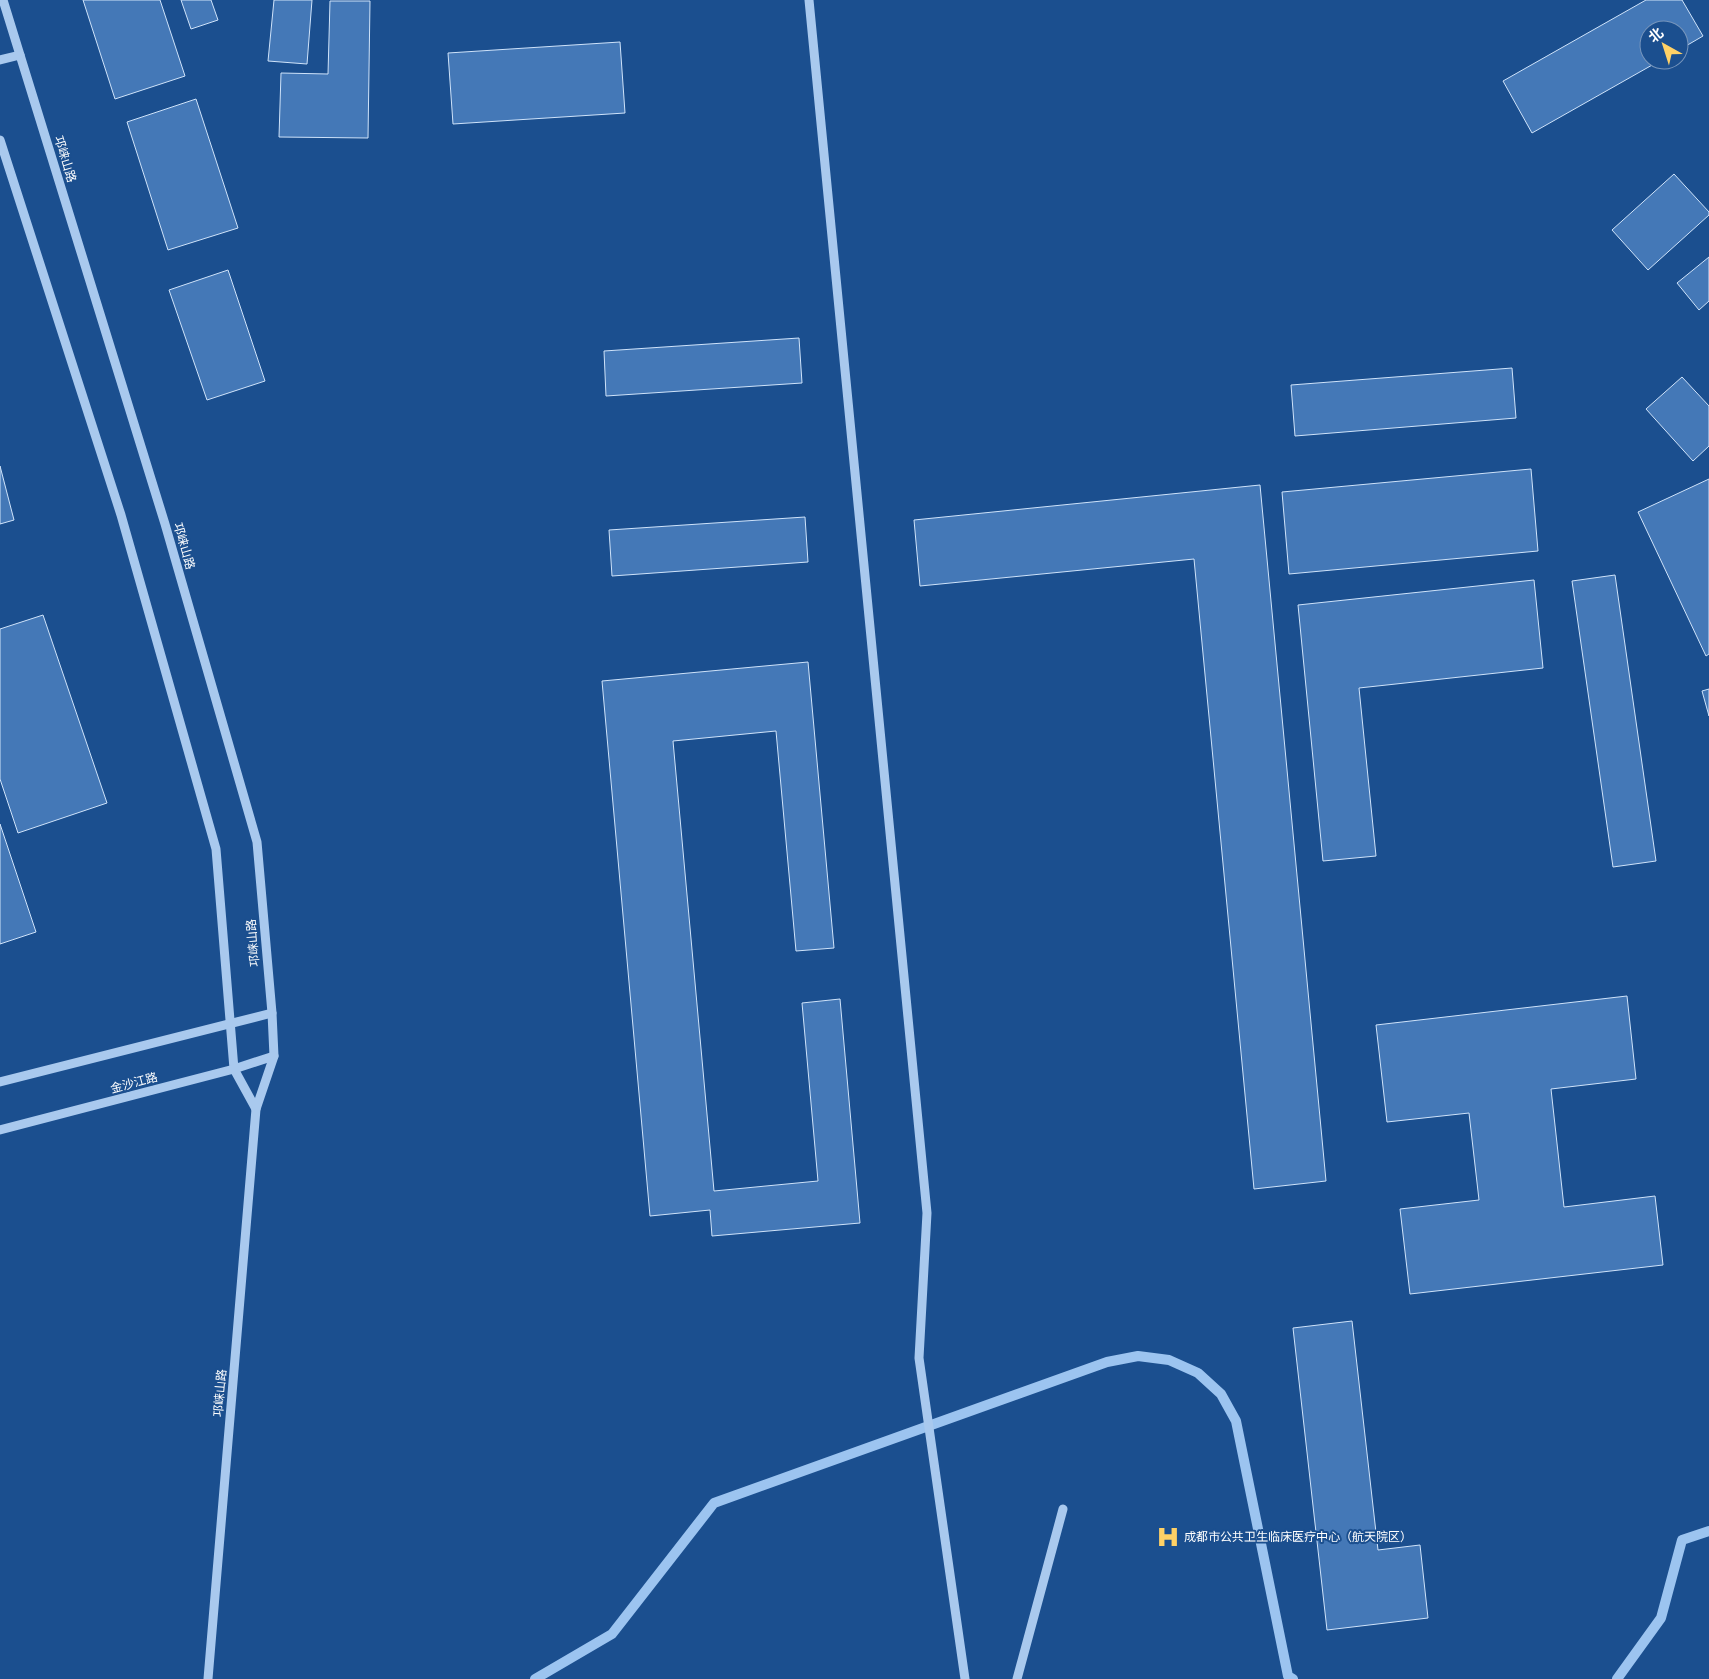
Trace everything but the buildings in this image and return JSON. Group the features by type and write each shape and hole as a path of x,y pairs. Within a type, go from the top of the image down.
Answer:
{"street":[{"name":"邛崃山路","path":"3,0 165,524 257,842 274,1056 256,1109 208,1679"},
{"path":"810,0 927,1213 919,1358 965,1679"},
{"path":"0,60 20,55"},
{"path":"0,140 121,515 216,849 234,1069 256,1109"},
{"path":"0,1082 272,1013"},
{"name":"金沙江路","path":"0,1130 234,1069 274,1056"},
{"path":"1018,1679 1063,1509"}],"waterway":[{"path":"535,1679 612,1634 714,1503 1107,1362 1138,1356 1169,1360 1198,1373 1221,1394 1236,1421 1288,1676 1293,1679"},
{"path":"1617,1679 1661,1618 1682,1540 1709,1531"}],"place":[{"name":"成都市公共卫生临床医疗中心（航天院区）","path":"1168,1537"}]}
